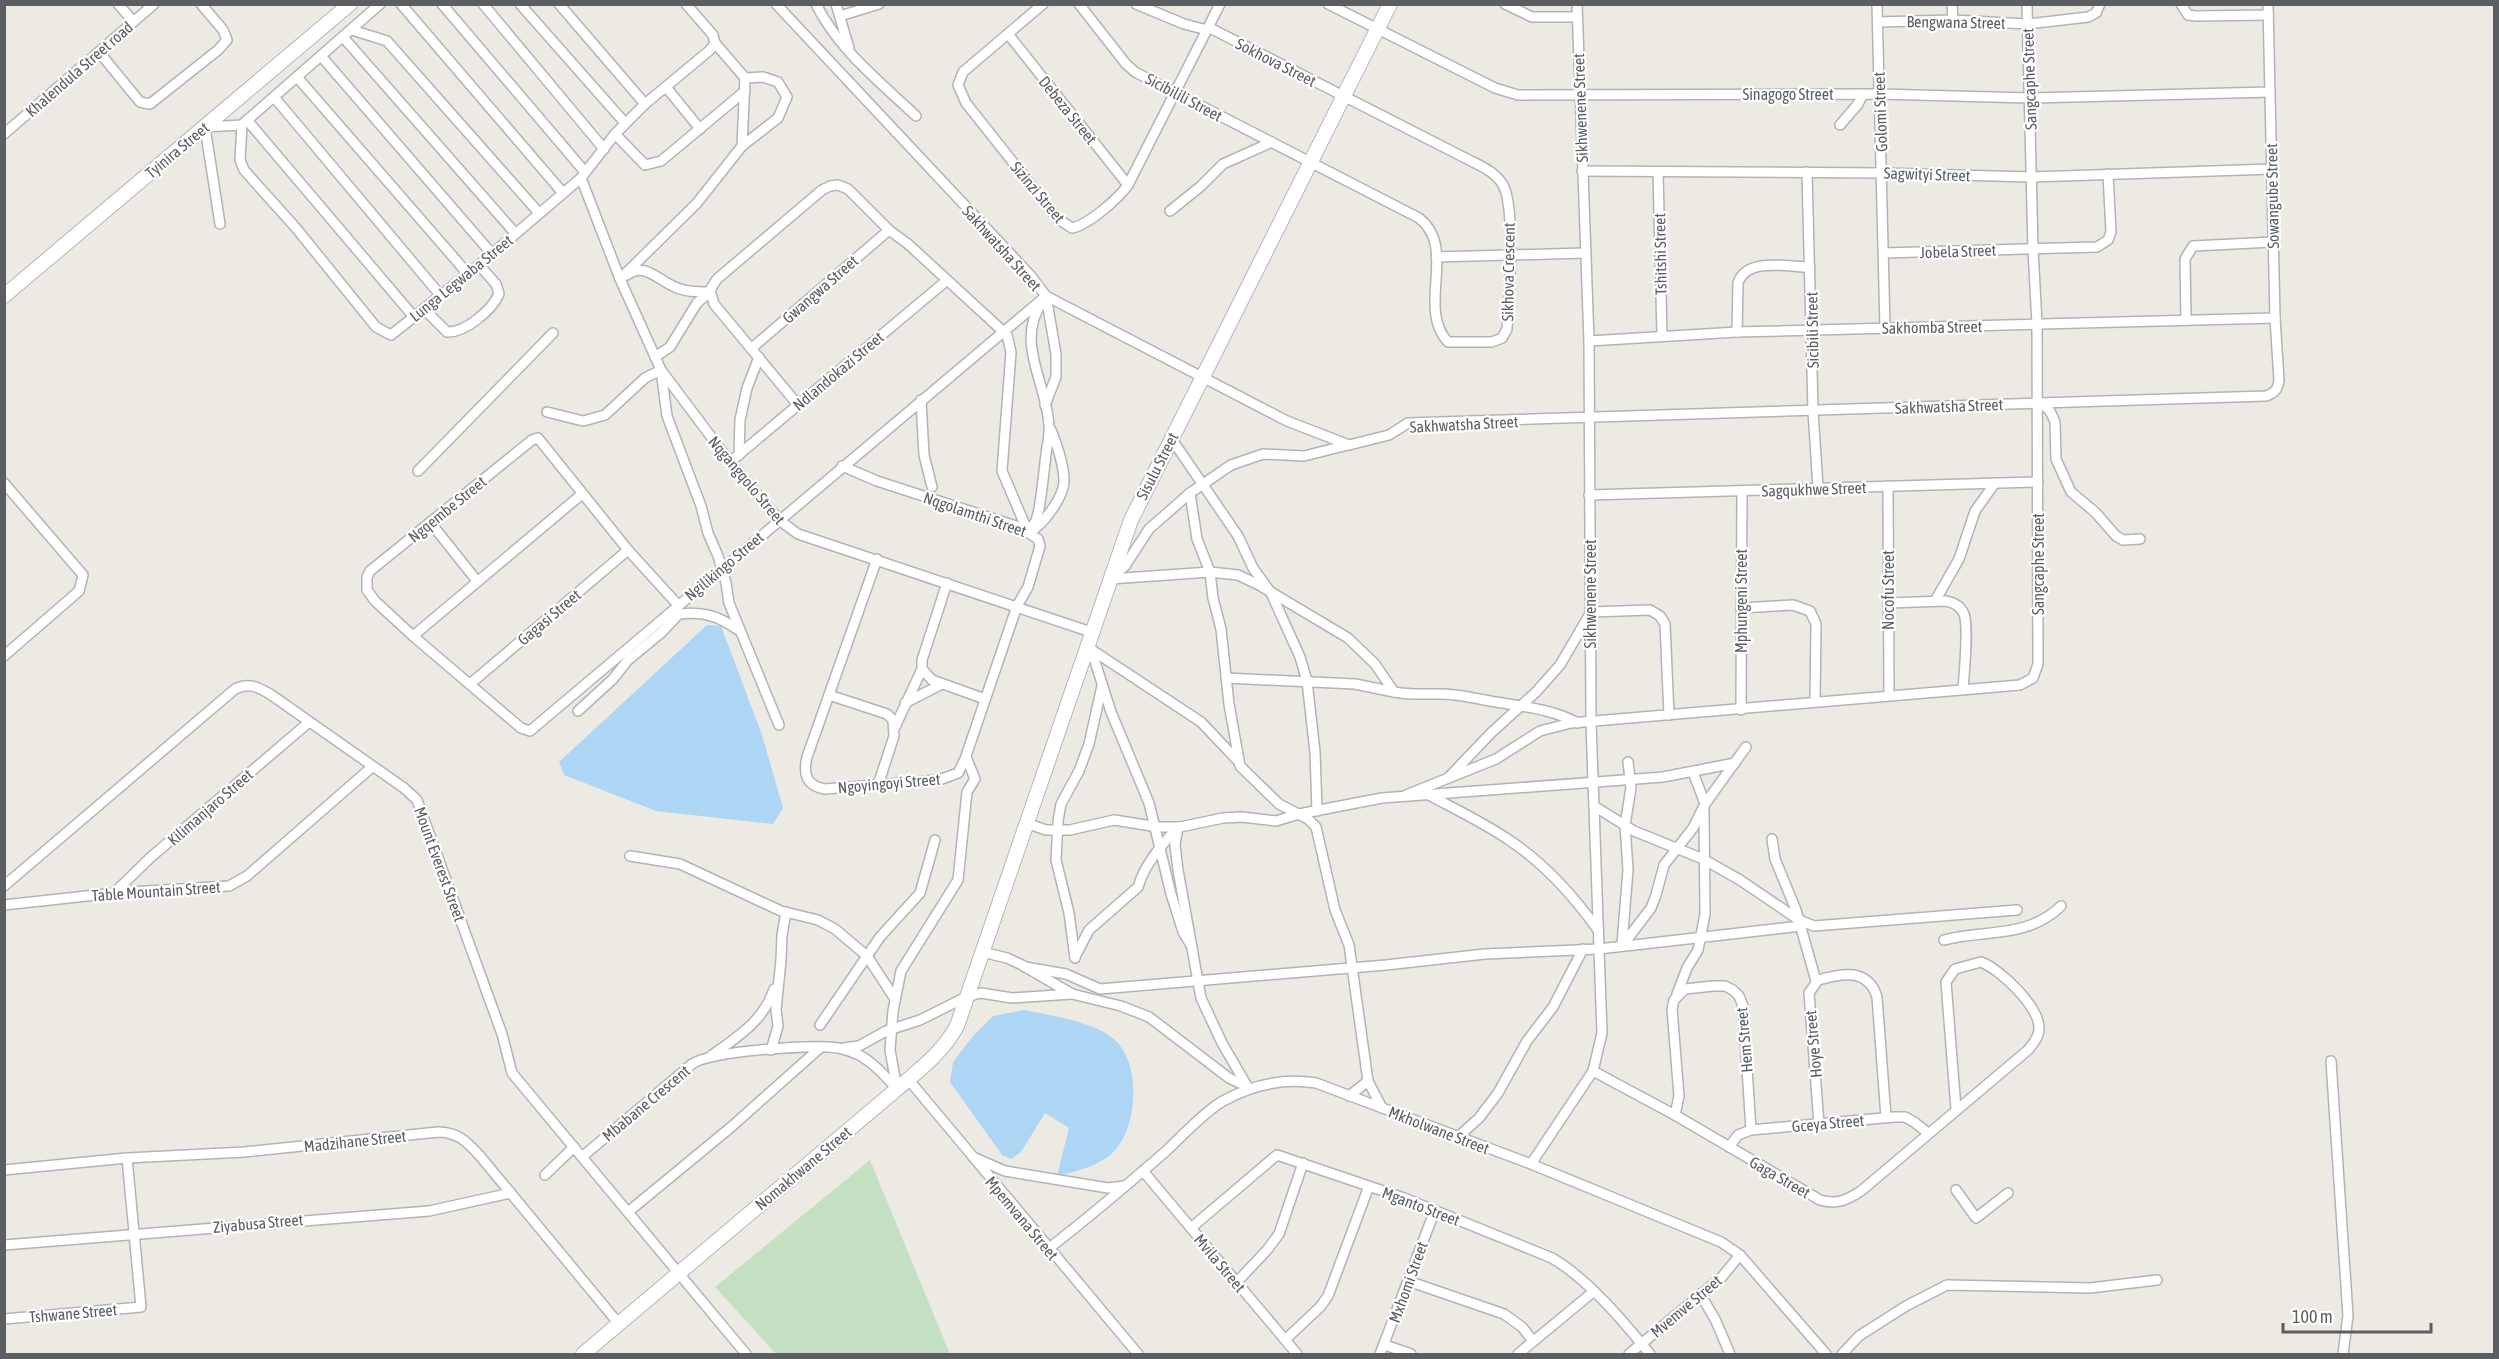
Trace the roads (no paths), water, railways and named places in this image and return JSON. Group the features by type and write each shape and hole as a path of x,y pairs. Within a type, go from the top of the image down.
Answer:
{"street":[{"path":"118,4 133,21"},
{"name":"Khalendula Street road","path":"4,134 154,4"},
{"path":"99,52 140,102 150,104 218,50 227,40 223,30 201,4"},
{"name":"Tyinira Street","path":"4,296 350,4"},
{"path":"220,224 205,127 245,122 380,4"},
{"path":"401,4 563,193"},
{"name":"Nqgangqolo Street","path":"442,4 583,175 620,279 661,370 730,462 779,520 798,534 877,558 1017,606 1090,641 1201,722 1260,787 1280,804 1299,814 1316,827 1335,910 1349,945 1357,1016 1365,1052 1368,1081"},
{"path":"483,4 604,149"},
{"path":"520,4 625,123"},
{"path":"559,4 645,104"},
{"path":"686,4 745,78 742,146"},
{"name":"Sakhwatsha Street","path":"776,4 1031,276 1046,296 1287,420 1349,445 1389,435 1408,423 2266,396 2278,388"},
{"path":"816,4 826,25 852,54 916,116"},
{"path":"836,4 852,54"},
{"path":"840,16 879,4"},
{"name":"Sizinzi Street","path":"1042,4 963,72 958,85 966,103 1067,227 1077,227 1114,200 1128,185 1220,4"},
{"name":"Sicibilili Street","path":"1079,4 1126,64 1135,72 1310,162"},
{"name":"Sokhova Street","path":"1136,4 1184,24 1208,29 1344,97"},
{"name":"Sinagogo Street","path":"1328,4 1506,92 1518,95 1879,94 2029,98 2270,92"},
{"name":"Sisulu Street","path":"982,952 1131,520 1390,4"},
{"path":"1505,4 1532,17 1577,17"},
{"name":"Sikhwenene Street","path":"1531,1164 1593,1071 1602,1033 1591,723 1589,341 1577,4"},
{"name":"Golomi Street","path":"1877,4 1884,328"},
{"path":"1952,4 1953,20"},
{"name":"Sangcaphe Street","path":"1578,723 2020,685 2027,682 2036,672 2038,664 2039,403 2027,4"},
{"name":"Bengwana Street","path":"1878,22 1953,20 2027,24 2088,17 2096,14 2100,4"},
{"path":"2181,4 2188,15 2268,15"},
{"name":"Sowangube Street","path":"2268,4 2278,388"},
{"path":"352,30 387,41 539,213"},
{"name":"Debeza Street","path":"1008,34 1128,185"},
{"path":"343,37 516,234"},
{"name":"Lunga Legwaba Street","path":"245,122 240,160 244,170 296,228 376,327 391,335 479,265 583,175 625,123 710,50 715,43"},
{"path":"321,56 492,254"},
{"path":"297,77 468,274"},
{"path":"620,279 697,203 742,146 778,117 787,97 785,90 778,82 763,77 745,78"},
{"path":"666,87 699,129"},
{"path":"615,134 645,165 661,160 745,91"},
{"path":"1840,125 1858,104 1863,94"},
{"path":"274,97 441,296"},
{"name":"Sikhova Crescent","path":"1310,162 1428,224 1432,232 1436,256 1435,321 1448,342 1492,342 1502,338 1507,329 1511,256 1507,195 1499,179 1482,167 1344,97"},
{"path":"245,122 414,317"},
{"path":"1170,211 1202,186 1223,164 1234,157 1247,154 1272,142"},
{"name":"Sagwityi Street","path":"1582,171 1808,172 2032,177 2272,169"},
{"name":"Tshitshi Street","path":"1658,172 1662,336"},
{"name":"Sicibili Street","path":"1808,172 1813,411 1818,487"},
{"name":"Jobela Street","path":"1884,253 2097,247 2109,240 2111,222 2108,174"},
{"path":"655,357 670,347 697,303 710,292 717,279 822,190 830,186 848,189 889,230 908,244 1007,335 1011,352 1002,471 1028,532"},
{"name":"Gwangwa Street","path":"752,348 889,230"},
{"path":"2186,318 2185,259 2193,246 2274,242"},
{"path":"1436,256 1585,253"},
{"path":"424,309 447,332 455,332 480,317 499,294 496,284 479,265"},
{"path":"1737,333 1740,275 1746,270 1760,266 1810,267"},
{"path":"620,279 633,270 648,270 674,287 693,292 710,292"},
{"name":"Ndlandokazi Street","path":"730,462 946,281"},
{"path":"710,292 714,304 798,405"},
{"path":"1045,405 1056,377 1056,354 1046,296"},
{"path":"1028,532 1041,526 1049,515 1064,483 1057,446 1035,373 1030,332 1034,318 1046,296"},
{"name":"Ngilikingo Street","path":"530,731 1046,296"},
{"name":"Sakhomba Street","path":"1589,341 1884,328 2186,318 2275,318"},
{"path":"418,471 554,333"},
{"path":"739,455 740,420 747,388 759,357"},
{"path":"547,412 583,421 605,415 645,378 661,370 670,425 722,568 729,603 779,725"},
{"path":"921,400 924,455 932,487"},
{"path":"2039,403 2050,411 2055,422 2056,459 2071,492 2096,512 2116,536 2123,540 2140,538"},
{"path":"1028,532 1036,521 1039,509 1050,427"},
{"name":"Ngqembe Street","path":"530,731 521,728 371,597 367,590 367,577 370,571 531,440 538,438 628,550 678,605"},
{"path":"1171,438 1225,515 1253,568 1271,593 1300,657 1307,681 1316,762 1317,811"},
{"path":"1110,579 1125,566 1149,529 1190,493 1231,465 1263,454 1304,456 1349,445"},
{"name":"Nqgolamthi Street","path":"842,466 877,481 1028,532 1038,539 1040,546 1028,587 1017,606"},
{"name":"Sagqukhwe Street","path":"1589,495 2038,482"},
{"path":"4,483 83,575 79,591 4,656"},
{"path":"1935,601 1956,564 1975,511 1995,483"},
{"name":"Nocofu Street","path":"1888,486 1889,695"},
{"name":"Mphungeni Street","path":"1741,710 1742,492"},
{"path":"1190,493 1197,539 1210,572 1213,598 1221,629 1239,762"},
{"path":"413,636 582,494"},
{"path":"430,522 477,581"},
{"name":"Gagasi Street","path":"470,684 628,550"},
{"name":"Ngoyingoyi Street","path":"877,558 806,763 806,777 809,783 816,787 825,789 939,780 958,772 966,757 1017,606"},
{"path":"1110,579 1210,572 1238,575 1328,625 1360,647 1394,692"},
{"path":"878,785 895,727 922,669 922,660 947,583"},
{"path":"1888,603 1953,602 1964,613 1963,690"},
{"path":"1741,608 1793,605 1810,611 1815,624 1815,702"},
{"path":"1446,781 1519,705 1536,692 1560,664 1591,612 1650,610 1660,616 1665,624 1669,715"},
{"path":"578,711 613,679 628,660 662,632 679,614 698,612 713,615 740,632"},
{"path":"1090,641 1102,686 1120,736 1149,803 1183,932 1192,947"},
{"path":"922,669 932,680 985,699"},
{"path":"1226,678 1355,684 1414,696 1440,694 1467,696 1519,705 1564,716 1578,723"},
{"path":"905,703 942,684"},
{"name":"Mount Everest Street","path":"4,886 235,689 248,685 262,690 404,788 417,800 502,1034 512,1073 746,1354"},
{"path":"1102,686 1089,744 1079,771 1061,804 1058,830 1056,860 1069,913 1075,958 1089,930 1138,887 1159,847 1178,827"},
{"path":"829,695 886,714 893,720 895,727"},
{"name":"Kilimanjaro Street","path":"114,893 151,857 308,723"},
{"path":"1406,795 1446,781 1496,759 1540,731 1578,723"},
{"path":"1622,946 1651,908 1664,865 1693,828 1704,805 1746,747"},
{"path":"903,1084 890,1050 895,999 901,971 958,880 967,792 975,778 966,757"},
{"path":"1622,946 1628,870 1625,825 1631,778 1628,762"},
{"path":"1026,823 1046,830 1070,830 1114,820 1155,827 1178,827 1223,818 1276,821 1299,814 1406,795 1518,789 1693,772 1735,764"},
{"name":"Table Mountain Street","path":"4,904 114,893 217,887 238,882 372,767"},
{"path":"1675,1115 1679,1096 1672,1009 1687,968 1698,950 1705,914 1704,805 1693,772"},
{"path":"1429,795 1490,828 1522,849 1557,881 1598,930"},
{"path":"1594,806 1634,831 1677,847 1740,880 1800,923"},
{"path":"1178,827 1175,845 1178,870 1198,981 1209,1018 1248,1088"},
{"path":"1772,839 1775,859 1784,877 1785,887 1800,923 1816,981 1826,977 1854,975 1865,977 1875,990 1886,1118"},
{"path":"820,1025 867,956 903,910 920,893 935,840"},
{"path":"630,856 680,864 786,912 818,920 835,928 867,956 895,999"},
{"path":"1944,940 1960,936 2008,933 2052,914 2061,906"},
{"path":"1025,967 1066,974 1100,989 1386,965 1485,954 1599,949 1701,938 1800,923 1814,926 2017,910"},
{"path":"771,1050 778,1026 776,1010 786,912"},
{"path":"1458,1137 1479,1118 1498,1093 1527,1041 1553,1007 1584,949"},
{"path":"982,952 1006,958 1072,994 1121,1006 1149,1017 1229,1078 1248,1088"},
{"name":"Nomakhwane Street","path":"583,1354 938,1054 951,1037 982,952"},
{"name":"Gaga Street","path":"1593,1071 1675,1115 1820,1200 1839,1202 1848,1200 2028,1050 2037,1037 2039,1029 2033,1010 2000,971 1981,962 1955,969 1947,982 1956,1109"},
{"path":"709,1057 752,1026 771,998 779,977"},
{"name":"Hoye Street","path":"1816,981 1809,993 1809,1000 1819,1124"},
{"name":"Hem Street","path":"1677,994 1685,989 1725,986 1739,996 1743,1006 1751,1130"},
{"path":"839,1048 859,1046 966,997 981,993 1012,998 1072,994"},
{"path":"628,1212 730,1128 821,1047"},
{"name":"Mbabane Crescent","path":"582,1157 692,1064 709,1057 771,1050 839,1048 859,1055 903,1084"},
{"path":"2331,1061 2348,1316 2343,1354"},
{"name":"Mkholwane Street","path":"1048,1249 1143,1171 1221,1102 1248,1088 1287,1081 1302,1081 1316,1083 1531,1164 1721,1242 1740,1255 1826,1354"},
{"path":"1349,1096 1368,1081 1382,1108"},
{"name":"Mpemvana Street","path":"903,1084 971,1156 1138,1354"},
{"name":"Gceya Street","path":"1751,1130 1905,1117 1928,1133"},
{"path":"1729,1147 1738,1135 1751,1130"},
{"name":"Madzihane Street","path":"4,1170 127,1158 244,1152 447,1132 462,1137 472,1147 619,1324"},
{"path":"545,1174 574,1147"},
{"name":"Mganto Street","path":"1191,1228 1277,1155 1435,1210 1552,1258 1563,1264 1593,1292 1650,1354"},
{"path":"971,1156 1005,1171 1108,1188 1125,1186"},
{"path":"127,1158 135,1233"},
{"path":"1236,1282 1268,1250 1279,1234 1302,1163"},
{"name":"Mvila Street","path":"1143,1171 1297,1354"},
{"path":"1285,1340 1328,1296 1369,1186"},
{"path":"1956,1190 1976,1218 2008,1192"},
{"name":"Ziyabusa Street","path":"4,1245 429,1210 511,1193"},
{"name":"Mxhomi Street","path":"1380,1354 1435,1210"},
{"name":"Tshwane Street","path":"4,1319 141,1307 135,1233"},
{"name":"Mvemve Street","path":"1629,1354 1720,1278 1740,1255"},
{"path":"1842,1354 1859,1336 1906,1306 1947,1285 2090,1288 2157,1280"},
{"path":"1408,1281 1504,1314 1522,1327 1533,1341"},
{"path":"1518,1354 1593,1292"},
{"path":"1700,1294 1730,1354"},
{"path":"1385,1345 1411,1354"}],"water":[{"path":"707,625 721,626 762,735 783,808 773,824 656,811 564,775 559,762"},
{"path":"1024,1010 1072,1020 1096,1028 1115,1040 1123,1051 1132,1079 1132,1111 1123,1139 1110,1155 1096,1164 1057,1176 1069,1128 1045,1113 1021,1152 1011,1159 1002,1155 950,1082 953,1062 973,1036 993,1016"}]}
